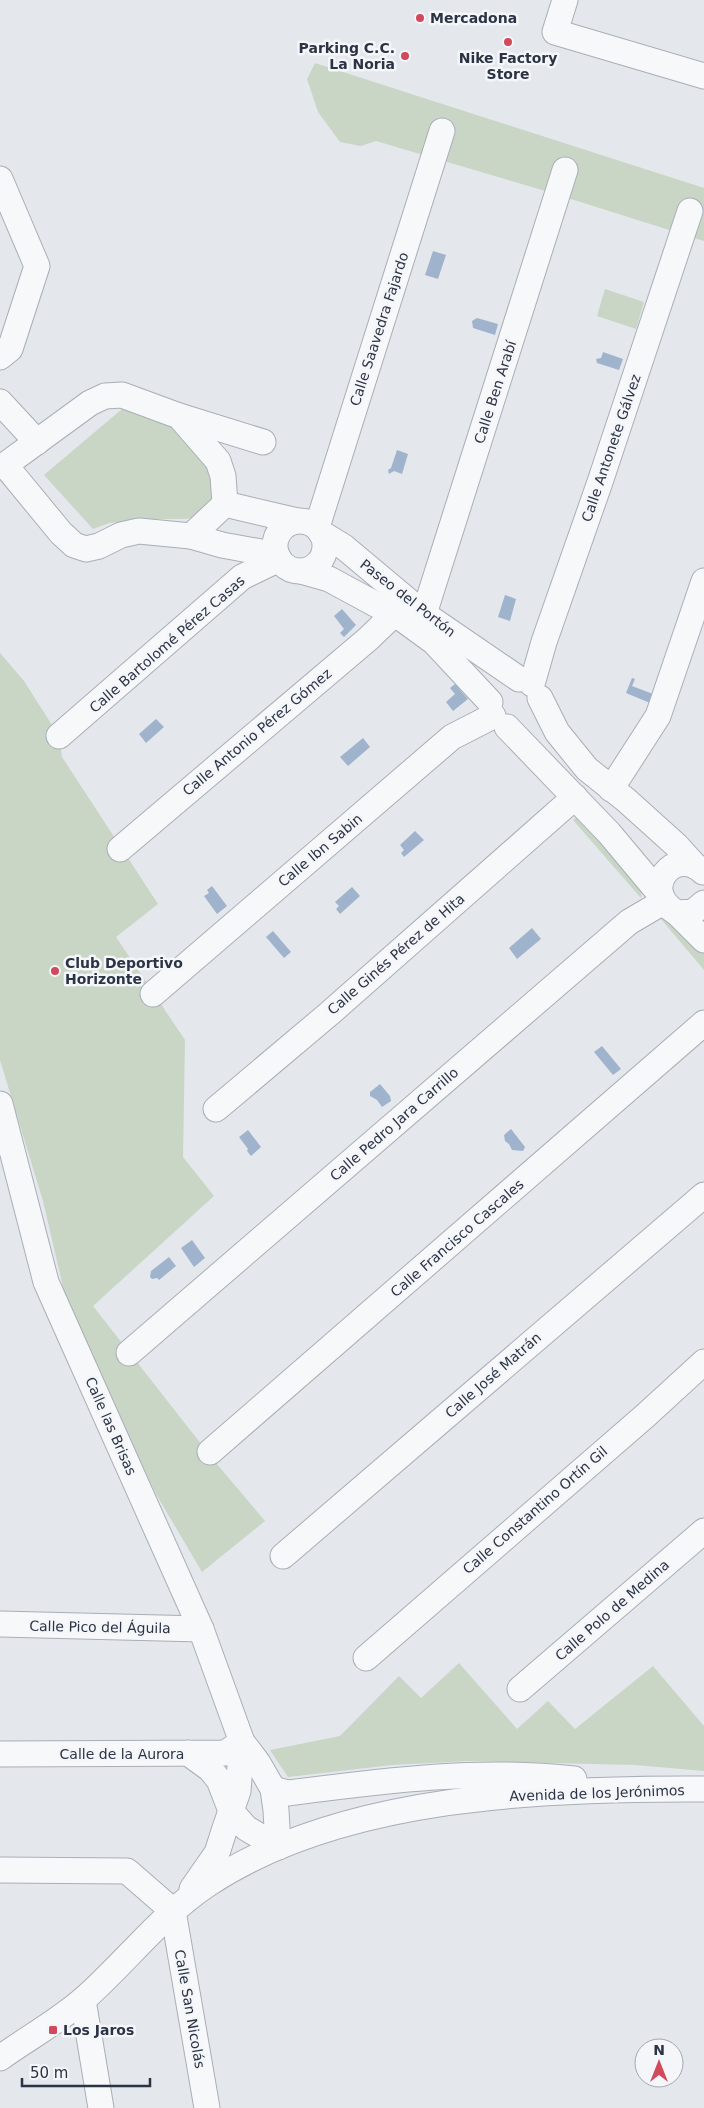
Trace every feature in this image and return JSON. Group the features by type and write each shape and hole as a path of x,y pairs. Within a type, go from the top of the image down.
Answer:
{"street":[{"path":"565,0 555,32 704,76"},
{"name":"Calle Saavedra Fajardo","path":"312,527 442,130"},
{"name":"Calle Ben Arabí","path":"424,614 566,170"},
{"path":"0,179 37,266 10,348 0,357"},
{"name":"Calle Antonete Gálvez","path":"530,687 690,211"},
{"path":"218,461 252,439 178,416 122,395 105,396 90,403 2,466 61,533 74,545 86,549 99,546 120,535 139,531 191,536 278,557"},
{"path":"0,402 37,442"},
{"path":"178,416 218,461 223,476 225,504 191,536"},
{"name":"Paseo del Portón","path":"225,504 312,527 344,547 424,614 530,687 557,732 586,769 612,789 701,869"},
{"path":"284,527 312,527 324,541 325,549 322,558 317,564 301,571 285,566 278,557 275,545 280,532 284,527"},
{"name":"Calle Bartolomé Pérez Casas","path":"60,736 242,577 278,557"},
{"name":"Paseo del Portón","path":"301,571 329,579 394,614 434,642 497,715 575,798 666,903 704,940"},
{"path":"612,789 658,716 704,581"},
{"name":"Calle Antonio Pérez Gómez","path":"120,849 368,639 394,614"},
{"path":"512,678 530,687 537,715 531,722 524,726 497,715 494,689 499,684 512,678"},
{"name":"Calle Ibn Sabin","path":"153,994 452,737 497,715"},
{"name":"Calle Ginés Pérez de Hita","path":"216,1109 575,798"},
{"path":"666,903 660,881 668,870 681,864 701,869"},
{"name":"Calle Pedro Jara Carrillo","path":"129,1352 628,922 666,903 694,912 704,903"},
{"name":"Calle Francisco Cascales","path":"210,1452 704,1023"},
{"name":"Calle las Brisas","path":"0,1104 8,1164 46,1282 201,1629 242,1742"},
{"name":"Calle José Matrán","path":"283,1556 704,1195"},
{"name":"Calle Constantino Ortín Gil","path":"366,1658 645,1416 704,1362"},
{"name":"Calle Polo de Medina","path":"520,1688 704,1531"},
{"name":"Calle Pico del Águila","path":"0,1624 201,1629"},
{"path":"242,1742 258,1763 273,1789 278,1847"},
{"path":"0,1870 127,1871 178,1906 217,1853 238,1791 242,1742"},
{"name":"Calle de la Aurora","path":"0,1754 225,1753 242,1742"},
{"path":"188,1753 210,1769 219,1780 231,1810 246,1828 278,1847"},
{"path":"273,1789 288,1793 467,1774 546,1775 664,1789"},
{"name":"Avenida de los Jerónimos","path":"0,2058 83,2000 178,1906 233,1869 278,1847 353,1822 400,1811 518,1794 704,1789"},
{"name":"Calle San Nicolás","path":"178,1906 207,2108"},
{"path":"83,2000 101,2108"}],"green space":[{"path":"315,63 704,188 704,241 552,193 376,141 361,146 340,142 318,112 307,79"},
{"path":"605,289 644,302 636,329 597,316"},
{"path":"122,409 171,424 210,467 214,494 209,503 195,517 109,523 93,529 44,475"},
{"path":"0,653 24,681 59,736 62,757 158,904 116,937 185,1040 183,1157 214,1196 93,1306 216,1463 265,1521 202,1572 156,1494 102,1384 67,1304 43,1201 0,1060"},
{"path":"578,816 642,891 641,898 573,820"},
{"path":"666,918 704,947 704,970 661,919"},
{"path":"459,1663 517,1729 548,1701 575,1729 653,1666 704,1726 704,1771 635,1765 469,1761 392,1765 288,1777 270,1750 340,1736 399,1676 421,1698"}],"water":[{"path":"433,251 446,255 438,279 425,275"},
{"path":"477,318 498,324 495,335 473,328 472,321"},
{"path":"603,352 623,359 619,370 597,363 596,359 601,358"},
{"path":"397,450 408,454 402,474 394,471 389,474 388,470 391,468"},
{"path":"505,595 516,599 510,621 498,617"},
{"path":"342,609 356,625 344,637 340,633 344,629 334,616"},
{"path":"632,678 635,679 632,686 653,694 650,703 626,693"},
{"path":"455,684 468,699 453,711 446,702 455,694 450,688"},
{"path":"156,719 164,727 146,743 139,734"},
{"path":"363,738 370,747 348,766 340,757"},
{"path":"415,831 424,840 404,857 401,853 404,850 400,845"},
{"path":"212,886 227,906 217,914 204,896 209,893 207,890"},
{"path":"352,887 360,896 340,914 336,909 339,906 335,902"},
{"path":"532,928 541,939 517,959 509,948"},
{"path":"273,931 291,952 284,958 266,937"},
{"path":"602,1046 621,1069 613,1075 594,1052"},
{"path":"380,1084 390,1096 391,1101 382,1107 377,1100 370,1096 370,1092"},
{"path":"511,1129 525,1147 523,1151 512,1150 505,1141 504,1135"},
{"path":"248,1130 261,1147 251,1156 239,1137"},
{"path":"192,1240 205,1258 194,1267 181,1248"},
{"path":"169,1257 176,1266 159,1280 157,1278 152,1279 150,1277 151,1271"}],"place":[{"name":"Mercadona","path":"420,18"},
{"name":"Nike Factory Store","path":"508,42"},
{"name":"Parking C.C. La Noria","path":"405,56"},
{"name":"Club Deportivo Horizonte","path":"55,971"},
{"name":"Los Jaros","path":"53,2030"}]}
